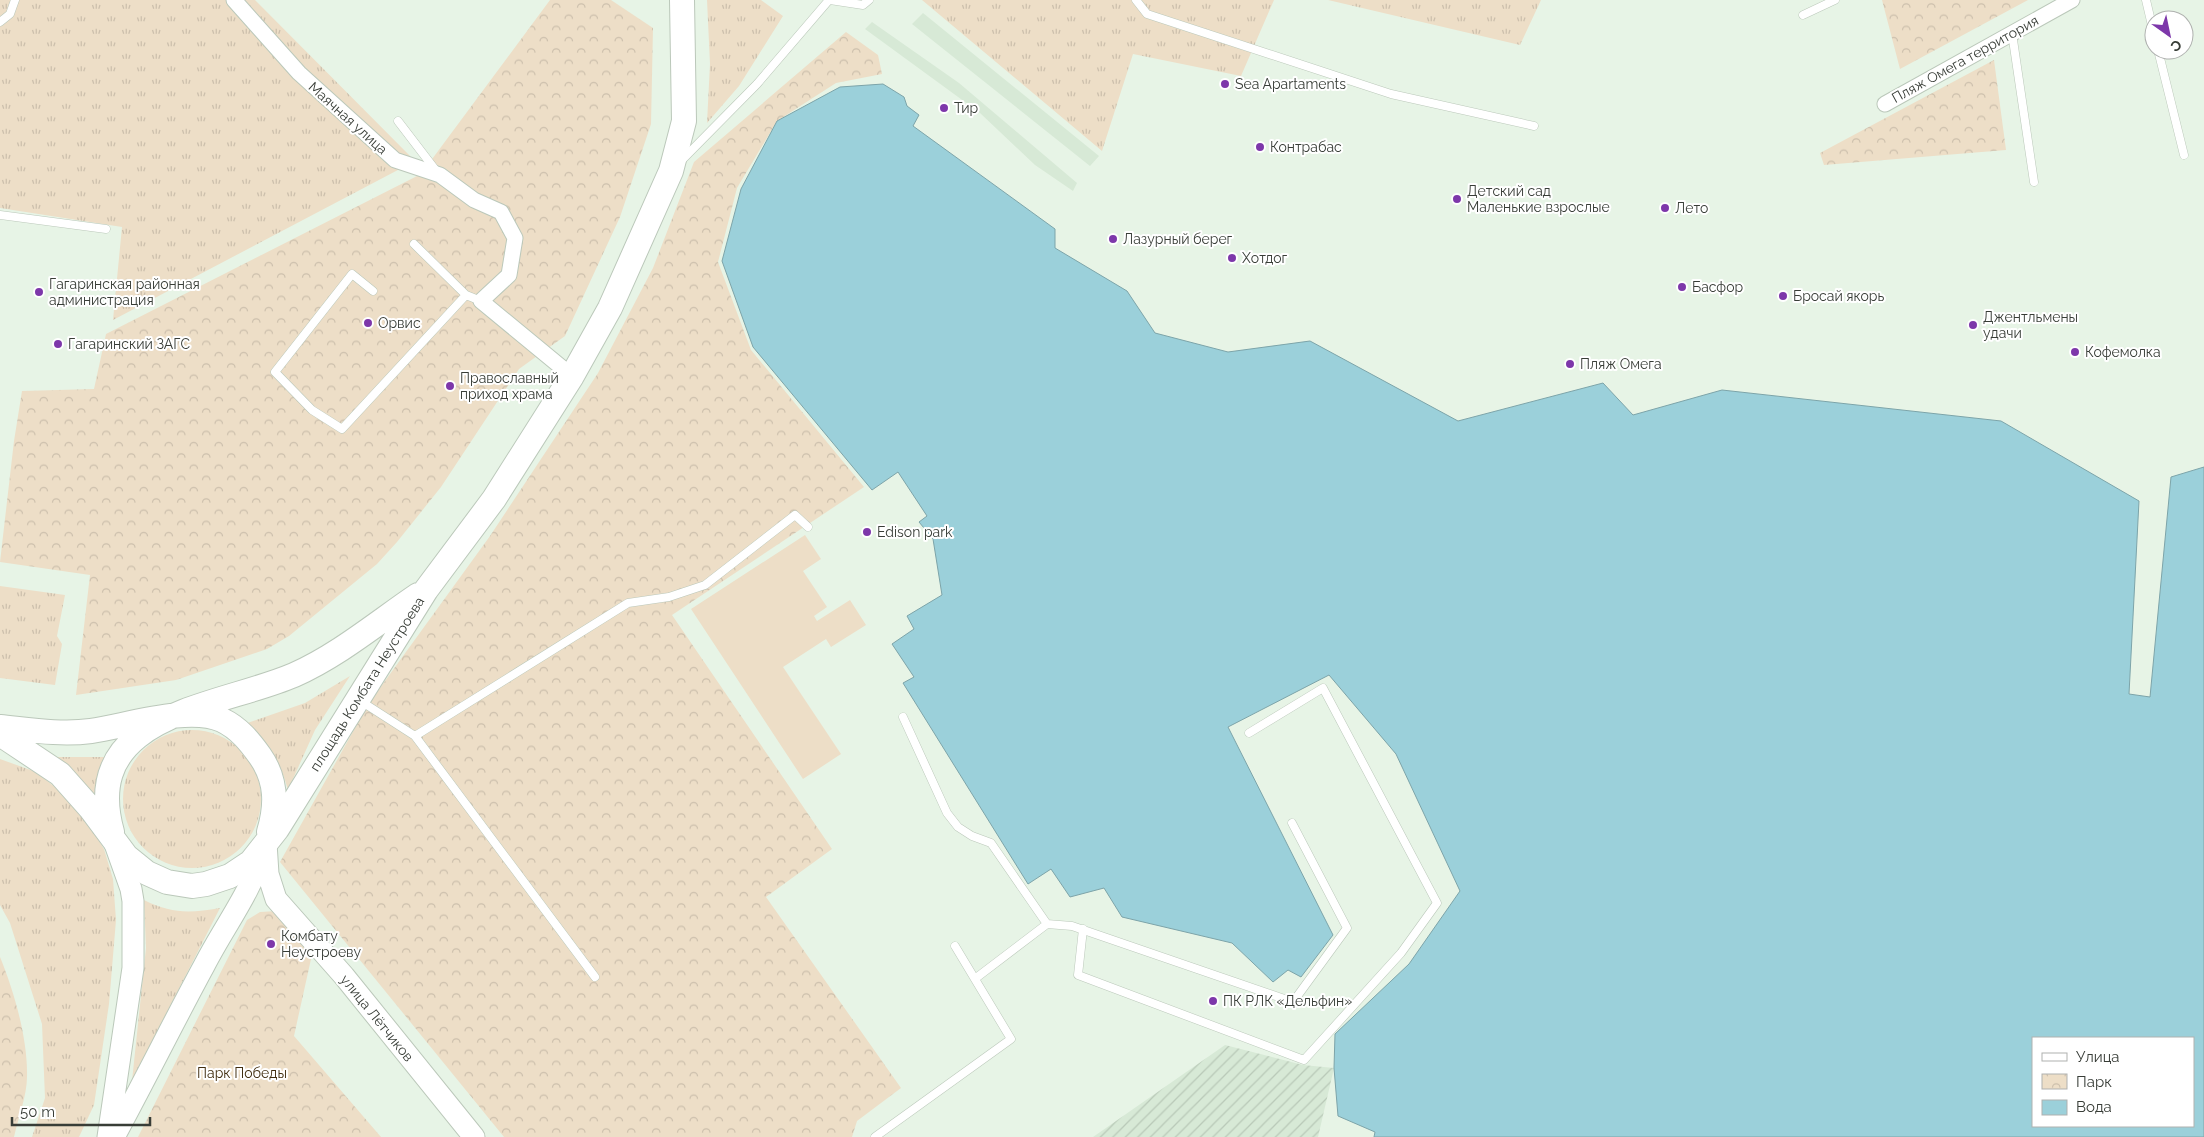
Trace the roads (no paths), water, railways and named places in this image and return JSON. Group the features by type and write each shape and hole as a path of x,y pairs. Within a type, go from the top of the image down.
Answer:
{"main road":[{"path":"426,590 494,499 572,376 610,308 671,171 684,121 682,0"},
{"name":"площадь Комбата Неустроева","path":"206,884 230,876 251,862 266,843 426,590"},
{"name":"площадь Комбата Неустроева","path":"108,1137 133,968 135,912 131,889 114,841 106,796 109,776 119,753 136,736 186,711 247,693 296,674 326,658 426,590"},
{"name":"площадь Комбата Неустроева","path":"0,727 66,733 91,731 155,719 193,715 220,719 230,724 250,742 272,778 275,806 258,869 205,963 150,1072 114,1137"},
{"name":"площадь Комбата Неустроева","path":"0,734 60,774 91,809 130,860 156,877 167,882 180,884 206,884 248,888 276,899"},
{"name":"улица Лётчиков","path":"266,843 268,874 276,899 344,976 474,1137"}],"street":[{"name":"Маячная улица","path":"234,0 299,73 395,160 440,176 474,200 501,212 515,238 509,275 481,301"},
{"name":"Пляж Омега территория","path":"1885,104 2072,0"},
{"path":"481,301 572,376"}],"lane":[{"path":"0,22 10,14 15,0"},
{"path":"671,171 757,84 830,0 863,5 869,0"},
{"path":"1136,0 1147,14 1391,94 1534,126"},
{"path":"1803,15 1835,0"},
{"path":"2012,33 2034,182"},
{"path":"2160,60 2184,155"},
{"path":"398,121 440,176"},
{"path":"0,215 106,229"},
{"path":"414,244 466,295 481,301"},
{"path":"374,291 352,274 275,372 312,410 342,429 466,295"},
{"path":"415,736 628,603 669,597 705,585 795,515 808,527"},
{"path":"1083,930 1078,975 1304,1060 1401,953 1437,903 1323,688 1249,733"},
{"path":"358,699 415,736 594,977"},
{"path":"903,717 946,813 958,827 991,843 1047,924"},
{"path":"976,978 1047,924 1072,926 1293,1002 1347,928 1292,822"},
{"path":"876,1137 1011,1039 955,946"}],"water":[{"path":"883,84 904,97 907,106 919,115 913,126 1055,229 1055,248 1127,291 1155,333 1228,352 1310,341 1458,421 1603,383 1633,415 1722,390 2001,421 2139,501 2129,694 2150,697 2171,477 2204,467 2204,1137 1374,1137 1375,1132 1338,1116 1334,1068 1335,1034 1409,964 1460,891 1396,754 1329,675 1228,727 1333,935 1301,977 1288,970 1273,982 1232,943 1122,917 1104,888 1070,897 1051,869 1028,884 903,683 914,677 892,644 914,629 907,616 942,595 933,539 919,522 927,516 898,472 872,490 753,347 722,261 741,189 777,121 840,87"}],"place":[{"name":"Sea Apartaments","path":"1225,84"},
{"name":"Тир","path":"944,108"},
{"name":"Контрабас","path":"1260,147"},
{"name":"Детский сад Маленькие взрослые","path":"1457,199"},
{"name":"Лето","path":"1665,208"},
{"name":"Лазурный берег","path":"1113,239"},
{"name":"Хотдог","path":"1232,258"},
{"name":"Басфор","path":"1682,287"},
{"name":"Гагаринская районная администрация","path":"39,292"},
{"name":"Бросай якорь","path":"1783,296"},
{"name":"Орвис","path":"368,323"},
{"name":"Джентльмены удачи","path":"1973,325"},
{"name":"Гагаринский ЗАГС","path":"58,344"},
{"name":"Кофемолка","path":"2075,352"},
{"name":"Пляж Омега","path":"1570,364"},
{"name":"Православный приход храма","path":"450,386"},
{"name":"Edison park","path":"867,532"},
{"name":"Комбату Неустроеву","path":"271,944"},
{"name":"ПК РЛК «Дельфин»","path":"1213,1001"}],"park label":[{"name":"Парк Победы","path":"242,1073"}]}
